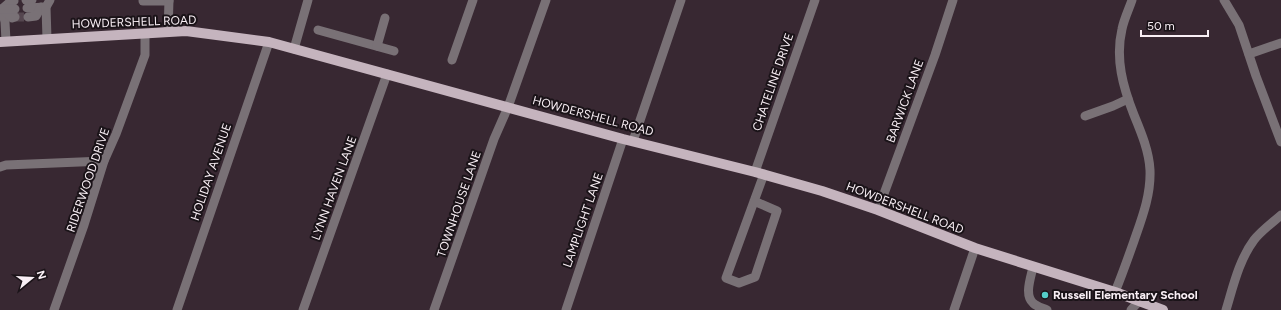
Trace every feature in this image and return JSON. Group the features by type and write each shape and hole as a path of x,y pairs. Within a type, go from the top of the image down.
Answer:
{"main road":[{"name":"HOWDERSHELL ROAD","path":"3,42 186,31 268,42 822,191 878,210 975,248 1115,292 1157,309"}],"street":[{"path":"294,49 308,0"},
{"path":"452,60 472,0"},
{"name":"TOWNHOUSE LANE","path":"434,310 494,139 508,107 546,0"},
{"name":"LAMPLIGHT LANE","path":"566,310 681,0"},
{"name":"CHATELINE DRIVE","path":"754,201 777,211 754,278 739,283 726,278 754,201 759,173 815,0"},
{"name":"BARWICK LANE","path":"878,210 935,55 953,0"},
{"path":"1115,292 1142,218 1148,197 1150,182 1150,169 1145,144 1123,86 1119,64 1122,28 1132,0"},
{"path":"1224,0 1239,24 1256,76 1281,142"},
{"path":"143,1 169,1 168,32"},
{"path":"29,5 46,5"},
{"path":"29,5 36,16 46,5"},
{"path":"46,5 47,39"},
{"path":"3,42 5,22 1,7 15,9"},
{"path":"378,46 385,18"},
{"path":"318,30 394,51"},
{"name":"RIDERWOOD DRIVE","path":"54,310 84,226 104,160 116,134 145,55 145,34"},
{"name":"HOLIDAY AVENUE","path":"177,310 268,42"},
{"path":"1249,54 1281,43"},
{"name":"LYNN HAVEN LANE","path":"303,310 387,74"},
{"path":"1085,116 1128,99"},
{"path":"0,167 6,165 104,160"},
{"path":"1226,310 1236,277 1250,246 1281,214"},
{"path":"954,310 975,248"},
{"path":"1033,267 1029,297 1033,303 1047,310"},
{"path":"1131,310 1139,301"}],"tunnel":[{"path":"15,17 28,17"}],"place":[{"name":"Russell Elementary School","path":"1045,295"}]}
